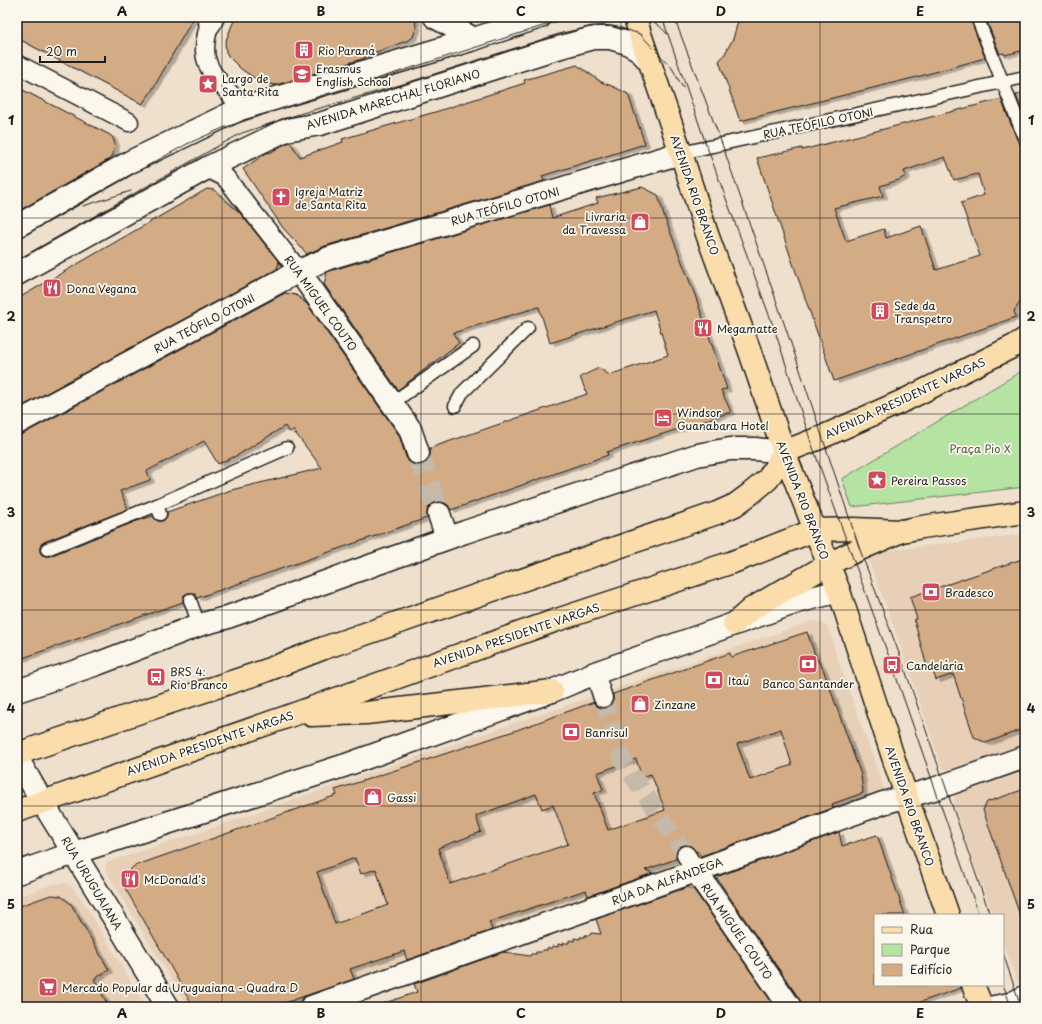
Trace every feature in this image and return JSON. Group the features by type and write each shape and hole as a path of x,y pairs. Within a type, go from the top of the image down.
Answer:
{"main road":[{"name":"AVENIDA RIO BRANCO","path":"635,17 707,234 750,349 784,452 839,592 896,766 948,914"},
{"name":"AVENIDA PRESIDENTE VARGAS","path":"784,452 822,437 905,400 1016,345 1025,339"},
{"path":"17,754 262,672 324,648 717,513 750,494 768,479 784,452"},
{"name":"AVENIDA PRESIDENTE VARGAS","path":"17,811 292,715 554,621 733,562 815,530 854,529 902,531 922,526 1025,512"},
{"path":"734,624 751,609 829,564 902,531"},
{"path":"292,715 366,713 552,691"},
{"path":"973,986 982,1007"}],"street":[{"path":"435,17 474,39"},
{"path":"17,226 130,162 240,109 474,39 540,17"},
{"path":"212,20 205,36 204,54 209,68 217,81 238,102 240,109"},
{"name":"AVENIDA MARECHAL FLORIANO","path":"17,274 207,168 286,130 320,124 547,51 593,38 610,38 627,43 638,49 649,61"},
{"path":"17,64 129,122"},
{"name":"RUA TEÓFILO OTONI","path":"17,423 299,271 329,258 681,153"},
{"name":"RUA MIGUEL COUTO","path":"207,168 225,177 299,271 410,429 418,452"},
{"name":"AVENIDA PRESIDENTE VARGAS","path":"17,691 97,664 199,625 225,618 447,538 697,455 730,449 756,449 784,452"},
{"path":"439,514 447,538"},
{"path":"17,873 74,853 346,765 552,691 595,673 734,624 797,602 839,592"},
{"path":"595,673 603,698"},
{"name":"RUA DA ALFÂNDEGA","path":"311,1007 691,863 882,803 934,789 1025,757"},
{"name":"RUA URUGUAIANA","path":"17,758 168,1007"},
{"name":"RUA MIGUEL COUTO","path":"691,863 790,1007"},
{"path":"994,1007 1010,1004 1025,997"}],"lane":[{"path":"977,17 1025,139"},
{"name":"RUA TEÓFILO OTONI","path":"681,153 1025,77"},
{"path":"455,406 462,393 528,328"},
{"path":"392,404 473,346"},
{"path":"47,548 158,509 287,448"},
{"path":"190,600 199,625"}],"shaded area":[{"path":"1025,534 1025,749 952,771 942,768 888,610 866,554 867,552"},
{"path":"812,621 824,624 831,635 836,654 884,788 882,794 455,950 289,1007 188,1007 105,868 108,862 215,827"},
{"path":"1025,765 1025,987 1021,987 1018,984 1004,946 1004,914 993,914 974,864 954,805 955,796 958,791"},
{"path":"53,884 68,884 73,888 85,904 143,1002 143,1007 17,1007 17,897"}],"green space":[{"name":"Praça Pio X","path":"1025,369 1025,487 852,507 842,479"}],"building":[{"path":"17,17 194,17 151,92 142,104 17,38"},
{"name":"Rio Paraná","path":"236,17 415,17 416,28 413,37 409,40 365,56 365,58 275,85 256,79 241,69 226,52 225,43"},
{"path":"739,17 970,17 985,58 917,77 740,121 719,61 733,39"},
{"path":"985,17 1025,17 1025,50 1005,55 1004,53 1000,54"},
{"path":"577,65 601,82 628,94 645,144 542,176 544,181 325,246 307,254 283,228 243,169 263,155 269,152 270,153 290,142 300,157 343,142 342,139 435,112 525,83 524,80"},
{"path":"17,87 110,135 115,144 113,155 108,160 17,212"},
{"path":"1025,93 1025,119 1016,95"},
{"path":"1001,99 1018,142 1025,146 1025,290 1023,291 1021,301 1014,311 1016,317 834,381 757,158 802,148 802,150","holes":["945,157 954,180 978,174 984,195 961,203 980,256 936,270 921,226 886,238 884,229 846,241 834,208 883,196 880,186 899,180 906,176 904,171"]},
{"path":"642,187 658,195 664,216 695,295 727,389 721,390 731,412 607,452 608,455 451,510 448,505 442,502 435,502 430,505 427,511 427,518 197,598 195,594 188,593 184,595 183,602 17,660 17,435 23,434 285,293 296,295 307,304 399,435 409,462 415,465 422,465 427,462 430,456 430,448 587,394 580,377 599,368 609,375 668,355 654,310 550,343 539,307 453,333 459,343 398,390 324,284 327,272 549,205 552,218 598,203 596,198","holes":["285,426 289,432 293,430 322,468 231,490 167,512 167,516 163,521 158,521 153,516 134,522 50,556 42,555 40,552 41,544 44,542 128,509 120,491 150,480 147,471 204,441 218,464 238,455"]},
{"path":"207,189 214,190 240,213 279,262 277,269 17,409 17,299"},
{"path":"1025,558 1025,728 986,743 974,737 953,674 936,680 931,666 927,667 914,620 917,619 910,597"},
{"path":"807,632 816,658 823,669 861,775 863,793 832,804 833,808 701,856 691,846 681,846 677,850 676,859 645,870 653,873 588,896 586,890 489,922 492,930 407,960 404,951 350,969 354,979 273,1007 193,1007 125,888 127,875 134,866 337,795 335,790 514,731 594,702 596,706 600,708 607,708 613,701 613,694 730,653 731,657","holes":["781,729 792,765 750,780 737,744","636,759 642,777 651,774 665,810 608,830 594,793 603,790 597,773","536,794 542,809 553,805 568,844 450,884 438,848 481,832 476,816","355,858 361,874 376,869 388,905 335,924 317,872"]},
{"path":"1025,789 1025,921 1022,921 983,810 987,802"},
{"path":"839,832 842,846 877,835 905,914 874,914 874,986 961,986 961,988 906,1007 802,1007 800,1000 716,877"},
{"path":"688,887 694,890 775,1007 383,1007 382,1004 417,992 414,984 503,952 530,956 531,954 536,954 536,952 547,950 547,948 552,948 552,946 558,947 558,944 563,945 563,943 569,943 569,940 574,941 574,938 580,939 580,937 585,937 585,935 590,935 591,933 601,934 596,919"},
{"path":"52,895 61,896 71,904 109,970 94,979 109,1007 17,1007 17,907"}],"tunnel":[{"path":"418,453 439,514"},
{"path":"603,698 624,763 686,855"}],"tram line":[{"path":"17,240 76,205 187,144 223,128 571,17"},
{"path":"644,17 657,24 667,34"},
{"path":"662,17 707,147 775,331 811,442 892,665 979,914"},
{"path":"674,17 722,144 794,352 860,550 902,661 990,914"},
{"path":"17,260 242,133 296,115 400,85 562,33 604,25 618,27 640,34 672,68 683,88"},
{"path":"83,206 131,191"},
{"path":"1004,956 1021,1007"},
{"path":"1004,986 1011,1007"}],"place":[{"name":"Rio Paraná","path":"304,50"},
{"name":"Erasmus English School","path":"302,74"},
{"name":"Largo de Santa Rita","path":"208,84"},
{"name":"Igreja Matriz de Santa Rita","path":"281,197"},
{"name":"Livraria da Travessa","path":"640,222"},
{"name":"Dona Vegana","path":"52,288"},
{"name":"Sede da Transpetro","path":"880,311"},
{"name":"Megamatte","path":"703,328"},
{"name":"Windsor Guanabara Hotel","path":"663,418"},
{"name":"Pereira Passos","path":"877,480"},
{"name":"Bradesco","path":"931,592"},
{"name":"Banco Santander","path":"808,664"},
{"name":"Candelária","path":"892,665"},
{"name":"BRS 4: Rio Branco","path":"156,677"},
{"name":"Itaú","path":"714,680"},
{"name":"Zinzane","path":"640,704"},
{"name":"Banrisul","path":"571,732"},
{"name":"Gassi","path":"373,797"},
{"name":"McDonald's","path":"130,879"},
{"name":"Mercado Popular da Uruguaiana - Quadra D","path":"48,987"}]}
